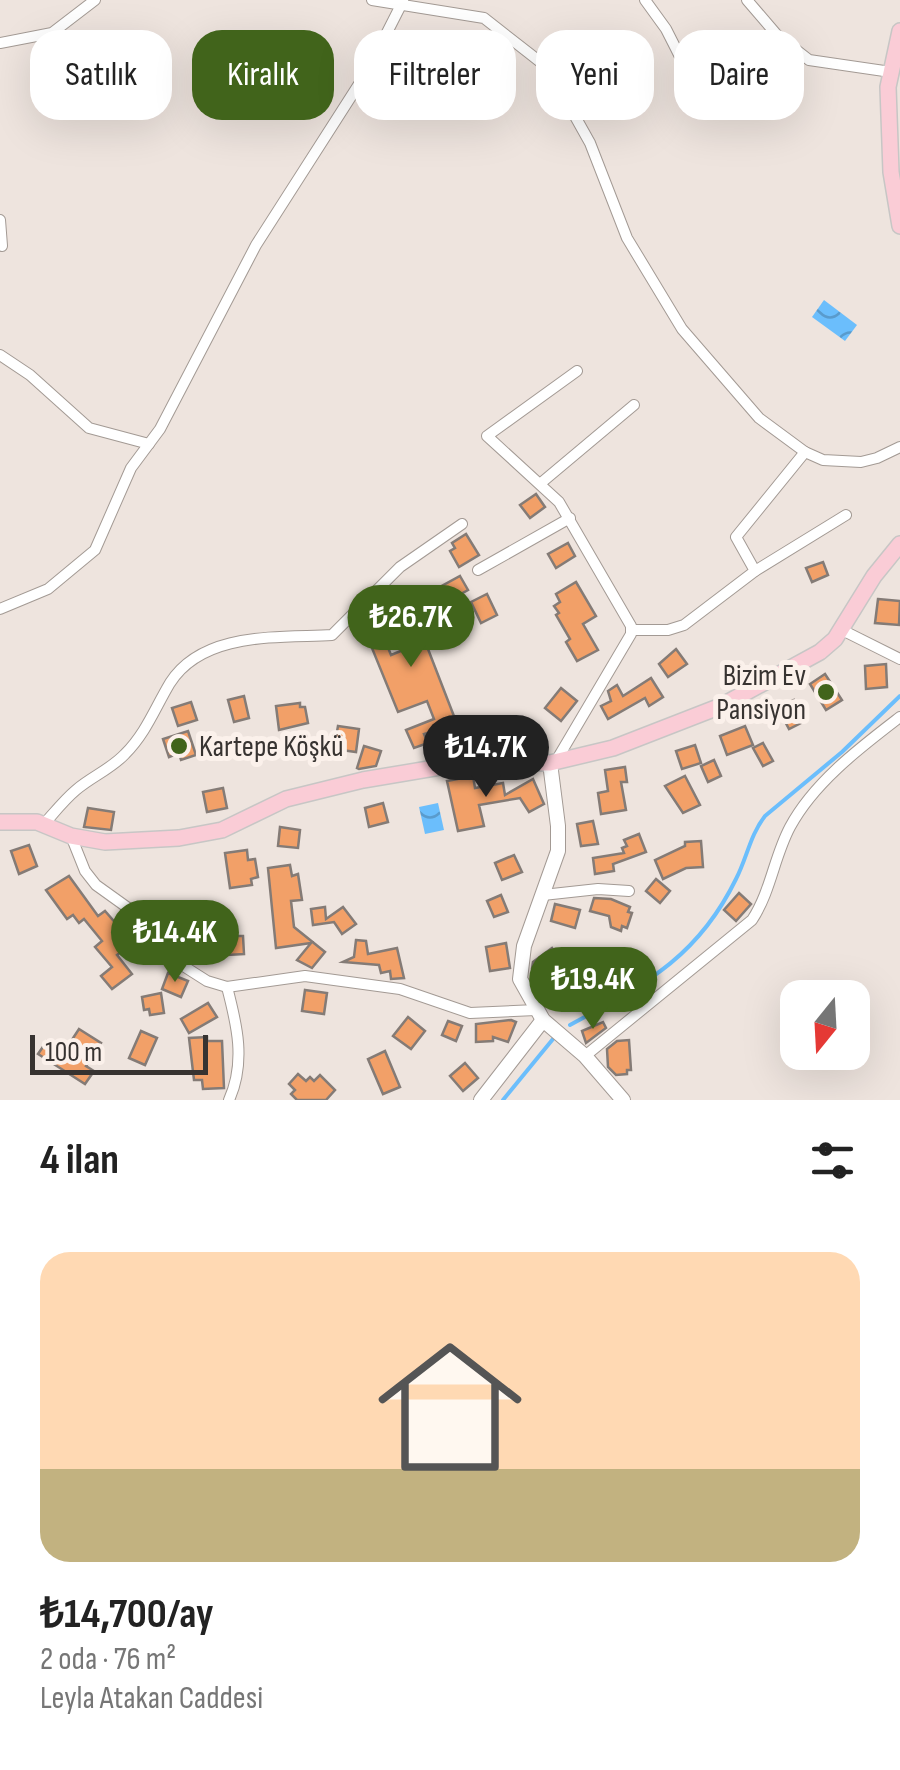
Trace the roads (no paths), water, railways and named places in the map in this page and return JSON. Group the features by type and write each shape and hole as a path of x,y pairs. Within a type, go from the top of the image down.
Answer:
{"main road":[{"path":"900,31 893,83 891,172 900,226"},
{"path":"0,822 44,824 71,836 130,842 203,835 286,799 362,780 470,762 553,762 633,741 721,706 820,652 842,630 874,576 900,544"}],"street":[{"path":"0,42 52,33 95,0"},
{"path":"372,0 484,18 548,68 590,143 627,238 682,329 759,418 805,452 832,462 861,462 900,447"},
{"path":"646,0 674,45"},
{"path":"747,0 777,35 810,60 893,83"},
{"path":"0,609 48,588 95,550 131,468 160,429 256,245 368,70 402,3"},
{"path":"0,220 2,246"},
{"path":"0,355 30,375 89,428 148,444"},
{"path":"577,372 487,436 541,483 570,518 632,630"},
{"path":"541,483 634,405"},
{"path":"755,571 736,537 805,452"},
{"path":"632,630 668,630 684,625 755,571 846,515"},
{"path":"478,570 570,518"},
{"path":"44,824 74,792 123,756 150,722 171,682 192,662 223,646 254,638 332,635 400,568 462,524"},
{"path":"624,1100 585,1056 540,1015 526,994 519,966 556,861 559,839 553,762 632,630"},
{"path":"842,630 900,659"},
{"path":"585,1056 752,920 764,902 784,840 798,814 850,758 900,718"},
{"path":"71,836 84,871 96,885 142,918 184,968 207,981 227,987 305,976 400,989 470,1012 540,1015"},
{"path":"544,895 598,889 629,891"},
{"path":"227,987 239,1039 237,1078 228,1100"},
{"path":"481,1100 540,1015"}],"water":[{"path":"824,300 857,325 845,341 812,317"},
{"path":"438,803 444,830 425,834 419,807"}],"waterway":[{"path":"570,1025 621,997 686,950 721,907 765,816 842,752 900,696"},
{"path":"503,1100 553,1039"}],"place":[{"name":"Bizim Ev Pansiyon","path":"826,692"},
{"name":"Kartepe Köşkü","path":"179,746"}]}
